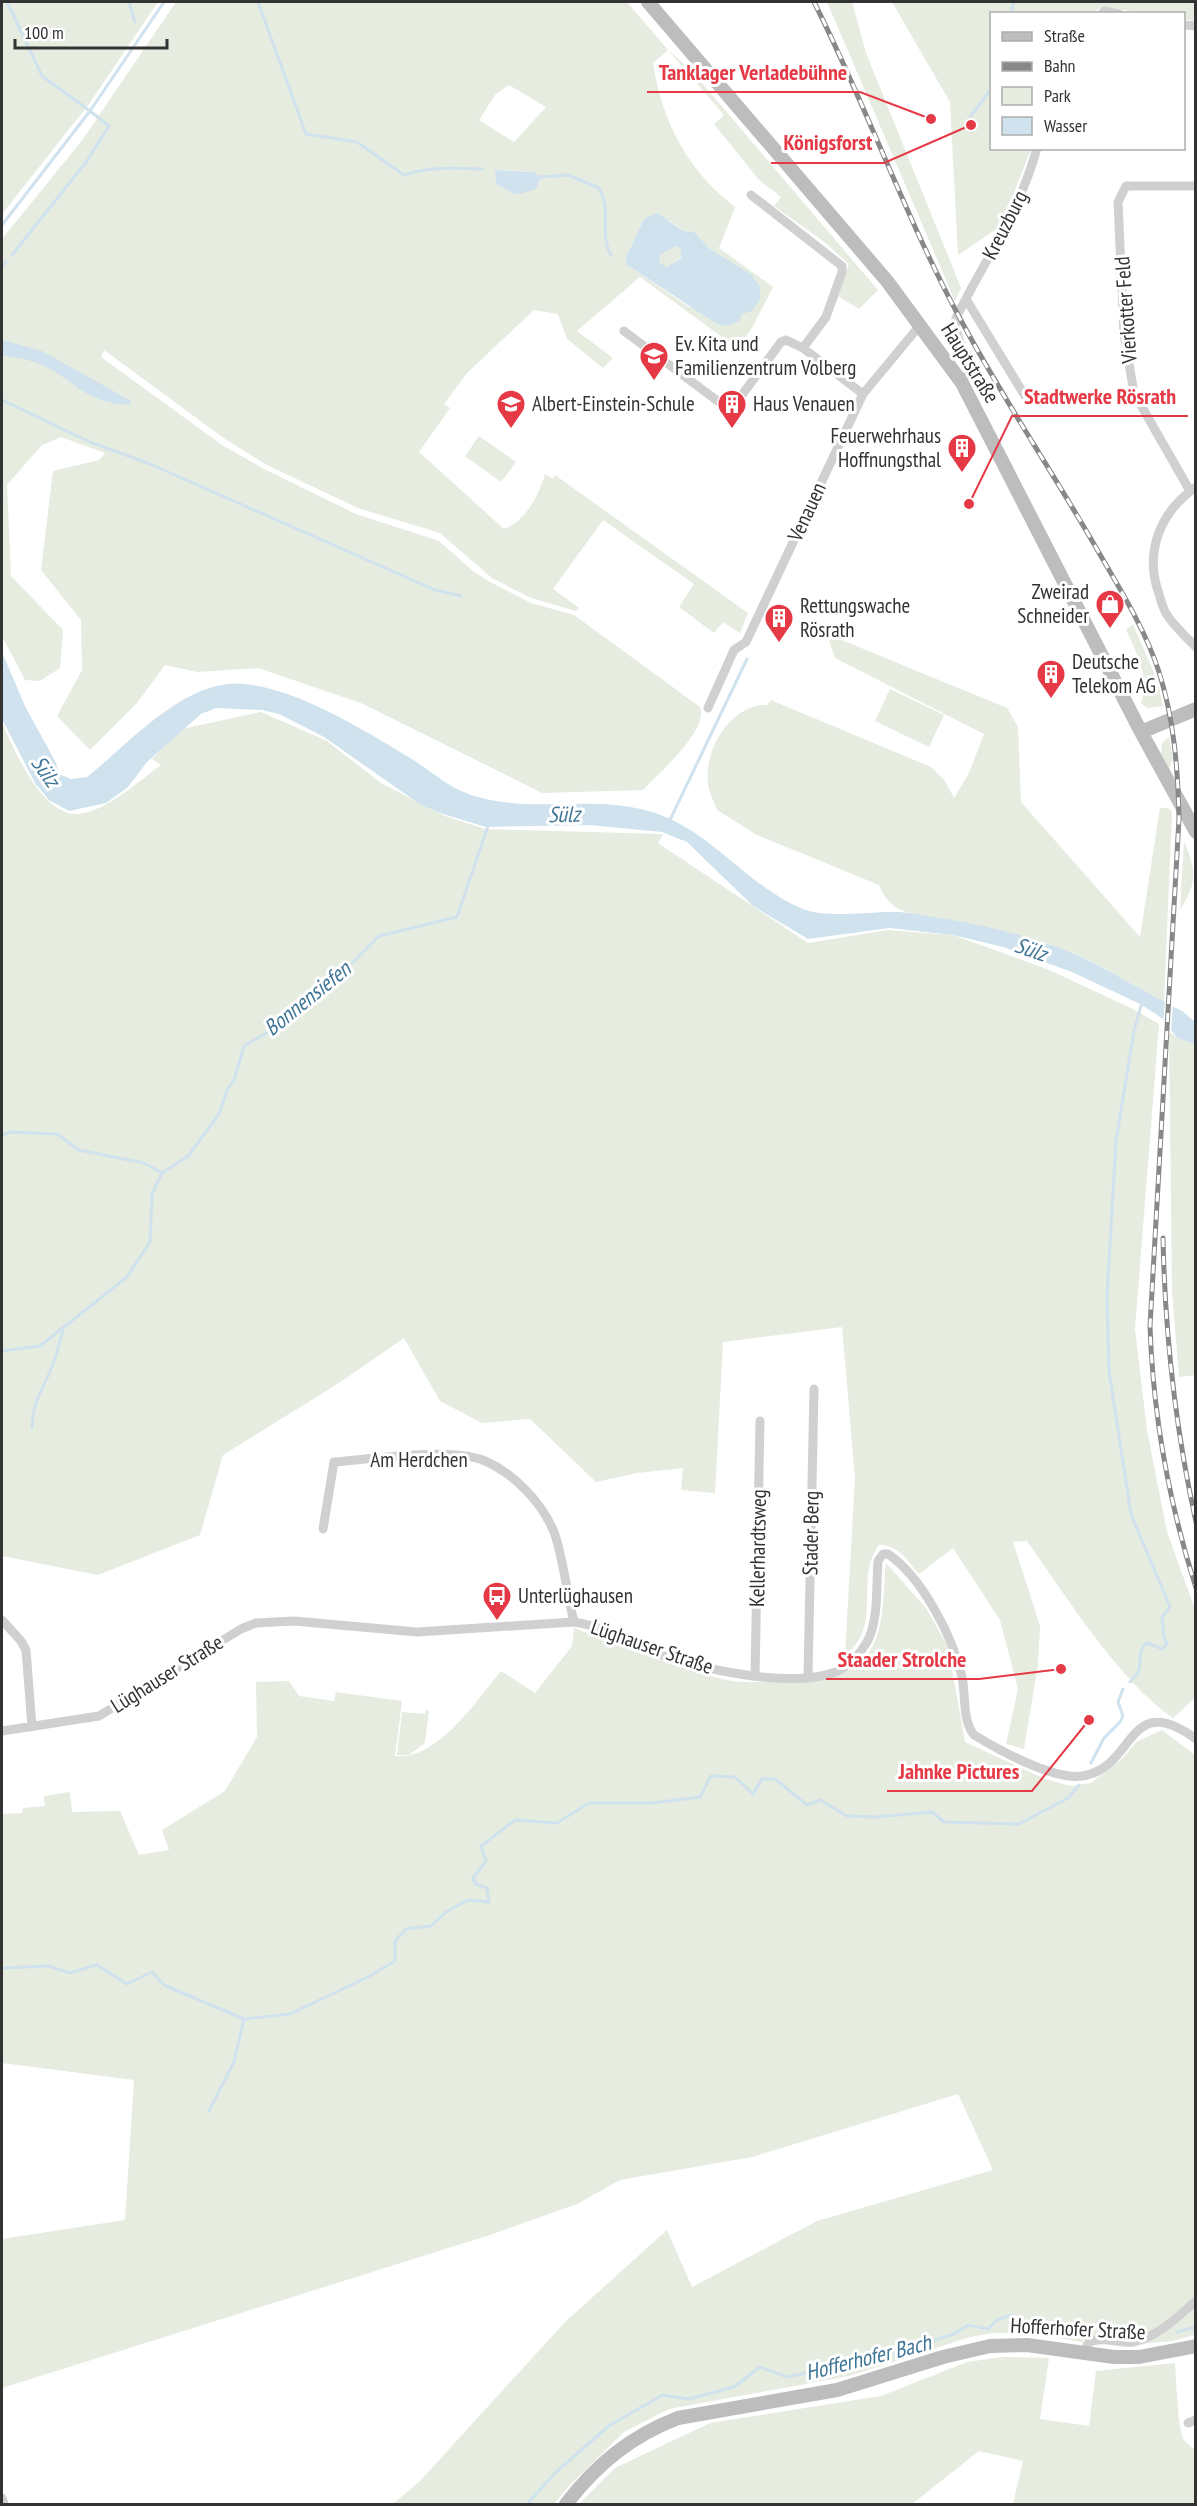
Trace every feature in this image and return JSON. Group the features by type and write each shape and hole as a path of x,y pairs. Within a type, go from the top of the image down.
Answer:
{"main road":[{"name":"Hauptstraße","path":"648,2 849,236 921,324 962,383 1141,732 1196,832"},
{"path":"1141,732 1196,709"},
{"name":"Hofferhofer Straße","path":"566,2505 590,2475 622,2446 657,2426 678,2418 837,2390 977,2348 1027,2346 1139,2357 1196,2346"}],"street":[{"name":"Kreuzburg","path":"962,383 967,378 969,365 955,323 1006,229 1029,177 1036,150"},
{"name":"Vierkotter Feld","path":"1193,489 1134,393 1124,334 1119,202 1126,186 1196,186"},
{"path":"751,195 842,266 826,317 803,348"},
{"path":"966,299 1025,396"},
{"name":"Venauen","path":"708,708 734,651 746,642 864,394 921,324"},
{"path":"624,331 723,405 736,403 781,342 786,340 803,348 864,394"},
{"path":"1193,489 1173,506 1162,521 1155,544 1153,576 1166,614 1196,647"},
{"name":"Stader Berg","path":"808,1676 814,1389"},
{"name":"Kellerhardtsweg","path":"755,1675 760,1421"},
{"name":"Am Herdchen","path":"323,1529 334,1462 435,1455 483,1460 518,1483 546,1516 554,1534 574,1622"},
{"name":"Lüghauser Straße","path":"2,1731 99,1716 222,1640 256,1623 294,1621 417,1632 574,1622 593,1625 686,1663 726,1672 808,1676 845,1668 867,1641 872,1631 878,1561 883,1554 888,1554 913,1580 934,1609 949,1638 963,1679 969,1728 974,1735 1040,1766 1072,1776 1090,1774 1106,1765 1142,1727 1153,1722 1168,1722 1196,1739"},
{"path":"2,1620 26,1650 32,1727"},
{"path":"1086,2353 1088,2345 1095,2340 1130,2343 1148,2338 1196,2301"},
{"path":"2,2498 3,2505"}],"green space":[{"path":"2,2 158,2 89,104 2,214"},
{"path":"176,2 627,2 668,50 653,63 663,105 680,144 704,178 735,207 719,248 773,287 752,328 737,348 640,277 577,331 613,358 603,368 567,339 558,314 534,310 467,373 444,404 450,408 419,452 504,529 525,514 545,474 553,479 555,475 748,613 740,633 723,622 714,633 679,607 694,584 603,520 553,589 579,608 576,611 531,598 492,578 440,533 358,508 267,465 225,439 104,350 101,357 222,445 262,468 356,514 439,541 474,572 490,582 531,603 574,615 700,707 701,717 690,739 643,790 542,793 361,703 258,668 197,672 165,665 137,703 90,750 57,716 82,670 81,620 41,570 53,471 99,460 105,453 61,437 42,445 7,485 11,576 63,630 60,668 40,681 25,680 2,636 2,239 83,139","holes":["509,85 546,107 514,142 479,120 495,95","503,170 533,172 516,195 496,184 495,171","644,219 670,221 683,231 694,232 710,249 751,274 760,287 742,314 689,307 627,265 625,259"]},
{"path":"827,2 852,2 866,53 961,288 955,301"},
{"path":"892,2 1195,2 1195,21 1185,19 1185,12 1138,12 1101,7 1095,12 990,12 990,150 1031,150 1001,226 958,255 950,102"},
{"path":"668,50 690,69 878,290 859,309 838,296 849,264 823,241 774,206 781,197 759,180 714,124 724,115"},
{"path":"676,246 681,249 681,257 666,268 659,263 659,255"},
{"path":"479,436 516,462 501,482 465,456"},
{"path":"1133,624 1157,680 1163,706 1147,708 1141,703 1144,685 1141,666 1126,630"},
{"path":"827,634 1007,708 1018,727 1021,802 1140,937 1160,808 1168,808 1172,812 1164,1002 1079,956 1042,942 1003,931 916,914 897,908 887,899 879,885 757,835 717,810 708,783 710,756 715,743 731,720 754,707 767,705 771,700 931,767 945,781 954,798 969,773 984,734 835,658"},
{"path":"890,689 944,715 929,747 875,721"},
{"path":"261,712 327,741 381,783 445,816 485,829 663,834 658,843 808,943 888,930 953,935 1047,969 1133,1009 1159,1024 1135,1329 1147,1430 1167,1532 1195,1609 1195,1698 1173,1718 1153,1702 1113,1660 1094,1636 1027,1541 1013,1542 1040,1626 1038,1665 1024,1749 1006,1744 1018,1689 1000,1620 953,1548 919,1574 897,1550 879,1545 868,1573 864,1630 857,1643 845,1656 855,1478 842,1327 723,1342 715,1493 681,1490 683,1468 637,1473 596,1482 530,1419 482,1423 440,1401 404,1338 339,1383 223,1455 200,1535 98,1575 2,1556 2,722 22,764 41,793 53,805 65,812 78,814 110,802 161,765 152,759 182,729"},
{"path":"1169,737 1173,759 1169,769 1161,754 1162,743"},
{"path":"1184,841 1193,869 1193,877 1190,892 1180,910"},
{"path":"1169,1031 1177,1038 1196,1044 1195,1375 1179,1377 1172,1290"},
{"path":"886,1563 926,1608 948,1647 965,1742 1045,1779 1071,1786 1091,1783 1123,1758 1136,1742 1162,1730 1195,1755 1195,2297 1148,2335 1132,2339 1095,2337 1082,2342 1028,2333 993,2333 970,2337 849,2376 669,2409 624,2432 568,2487 554,2504 393,2504 421,2480 565,2322 667,2230 692,2287 817,2221 993,2170 958,2094 752,2157 620,2180 577,2204 490,2235 2,2388 2,2239 125,2220 134,2080 2,2063 2,1814 22,1813 23,1808 45,1806 44,1796 70,1792 72,1812 120,1811 139,1855 169,1850 162,1830 225,1791 257,1737 256,1682 289,1681 299,1696 334,1701 336,1692 402,1701 395,1756 411,1755 426,1749 455,1726 501,1671 535,1693 572,1646 574,1628 669,1663 736,1682 798,1682 827,1678 854,1668 873,1645 882,1616"},
{"path":"426,1710 429,1711 425,1743 409,1755 397,1755 402,1712 425,1714"},
{"path":"1195,2304 1195,2335 1172,2341 1140,2344 1155,2338"},
{"path":"1002,2357 1049,2358 1040,2419 1089,2426 1096,2371 1175,2363 1182,2435 1195,2450 1195,2504 1013,2504 1023,2461 979,2451 912,2504 579,2504 615,2468 710,2423 881,2396 967,2362"}],"water":[{"path":"495,170 533,172 541,177 536,189 516,195 496,184"},
{"path":"657,213 683,231 694,232 710,249 751,274 760,287 760,300 752,311 742,314 739,321 727,326 717,324 627,265 625,259 644,219","holes":["676,246 681,249 681,258 667,267 659,263 660,255"]},
{"path":"2,340 42,351 131,401 129,405 99,399 47,367 2,355"},
{"name":"Sülz","path":"2,652 25,706 56,763 59,774 71,779 87,777 140,731 180,702 201,691 223,685 245,684 266,688 288,694 333,714 471,795 514,803 623,806 645,810 668,818 708,842 762,886 803,909 825,914 899,912 917,914 998,930 1065,950 1094,963 1182,1011 1195,1022 1195,1044 1177,1038 1162,1018 1140,1004 1072,972 1003,947 953,935 889,928 808,939 753,906 687,842 662,832 589,825 486,827 443,814 421,805 324,737 279,714 262,710 216,708 201,714 147,762 128,787 106,803 69,811 49,800 35,783 2,719"}],"pier":[{"path":"1165,999 1173,1004 1171,1033 1167,1033 1163,1025"}],"waterway":[{"path":"2,225 90,111 42,76 7,2"},
{"path":"129,2 135,22"},
{"path":"12,255 87,161 109,126 90,111 164,2"},
{"path":"258,2 306,134 357,142 404,175 433,169 482,169"},
{"path":"1011,12 1014,2"},
{"path":"970,117 990,91"},
{"path":"541,177 568,175 599,188 605,205 606,239 611,255"},
{"path":"2,267 6,262"},
{"path":"2,400 90,442 150,464 435,590 461,596"},
{"path":"669,822 747,659"},
{"name":"Bonnensiefen","path":"2,1351 40,1346 127,1277 150,1242 152,1194 162,1173 188,1156 219,1114 227,1090 234,1080 244,1046 282,1024 334,981 379,936 457,917 488,826"},
{"path":"1130,1682 1138,1673 1143,1646 1146,1643 1163,1649 1167,1643 1164,1638 1162,1617 1170,1607 1131,1514 1109,1371 1107,1297 1116,1141 1134,1031 1142,1002"},
{"path":"2,1135 11,1132 57,1134 79,1150 144,1163 162,1173"},
{"path":"32,1428 36,1403 53,1364 63,1331"},
{"path":"1091,1763 1104,1738 1123,1716 1118,1702 1123,1689"},
{"path":"2,1968 49,1966 69,1973 97,1965 127,1984 152,1972 164,1985 244,2019 290,2014 368,1977 395,1961 395,1941 406,1929 431,1926 446,1912 468,1900 489,1902 487,1888 476,1884 473,1878 486,1861 481,1846 515,1820 557,1823 589,1803 653,1803 700,1797 711,1776 735,1777 753,1794 762,1779 775,1779 807,1805 820,1800 847,1816 876,1817 932,1812 944,1822 1019,1824 1068,1798 1079,1785"},
{"path":"209,2111 234,2062 244,2019"},
{"name":"Hofferhofer Bach","path":"527,2504 556,2472 610,2425 663,2395 688,2399 734,2387 760,2367 787,2377 872,2359 954,2334 968,2325 988,2329 997,2320 1012,2315 1033,2328 1048,2324 1055,2332 1066,2330 1095,2338"},
{"name":"Hofferhofer Bach","path":"1177,2332 1196,2327"}],"railway":[{"path":"814,2 919,235 956,311 1126,599 1148,642 1164,690 1174,744 1179,819 1150,1326 1155,1393 1164,1458 1178,1524 1196,1588"},
{"path":"1163,1238 1172,1381 1182,1451 1196,1522"}],"place":[{"name":"Tanklager Verladebühne","path":"931,119"},
{"name":"Königsforst","path":"971,125"},
{"name":"Ev. Kita und Familienzentrum Volberg","path":"654,382"},
{"name":"Albert-Einstein-Schule","path":"511,430"},
{"name":"Haus Venauen","path":"732,430"},
{"name":"Feuerwehrhaus Hoffnungsthal","path":"962,474"},
{"name":"Stadtwerke Rösrath","path":"969,504"},
{"name":"Zweirad Schneider","path":"1110,630"},
{"name":"Rettungswache Rösrath","path":"779,644"},
{"name":"Deutsche Telekom AG","path":"1051,700"},
{"name":"Unterlüghausen","path":"497,1622"},
{"name":"Staader Strolche","path":"1061,1669"},
{"name":"Jahnke Pictures","path":"1089,1720"}]}
